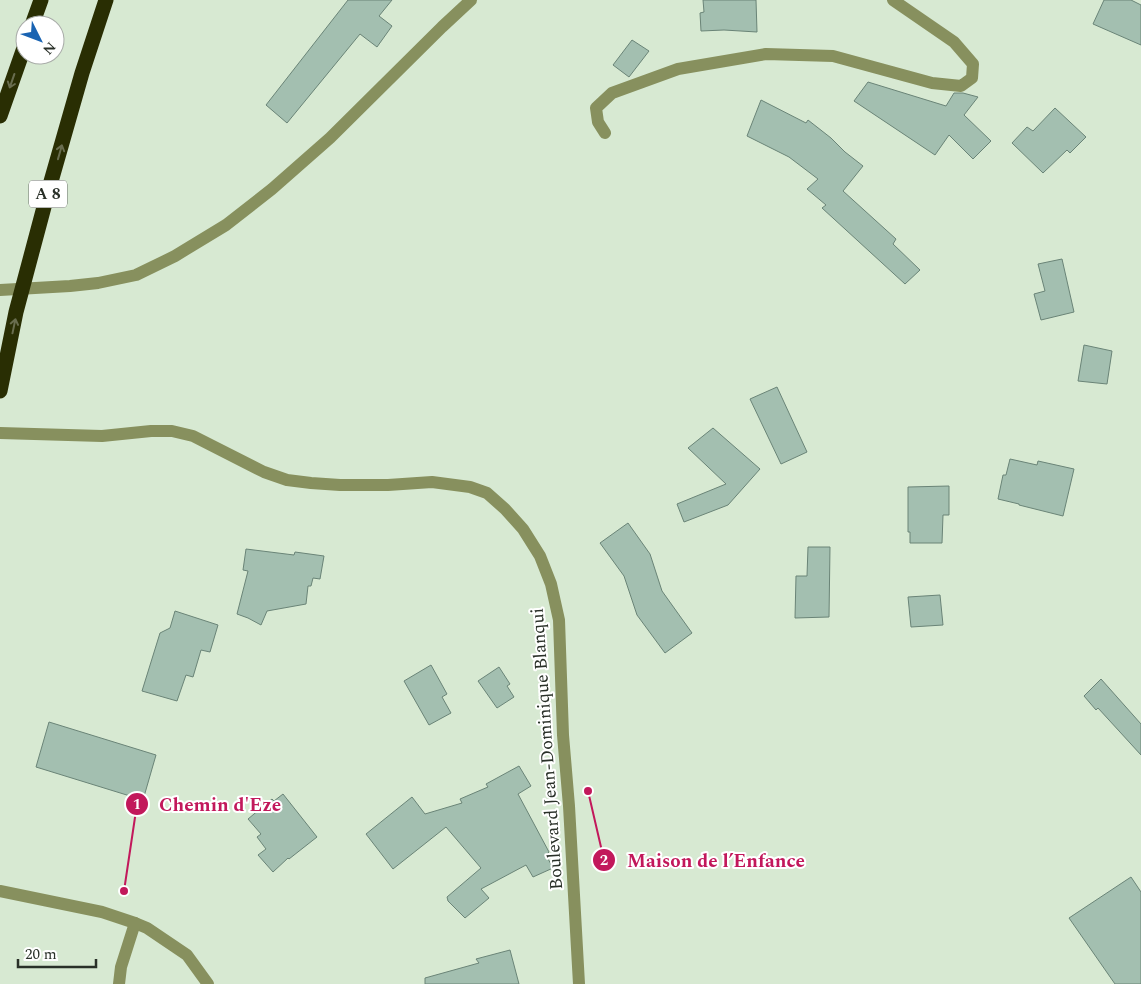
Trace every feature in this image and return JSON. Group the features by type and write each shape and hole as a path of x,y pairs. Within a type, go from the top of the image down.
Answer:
{"highway":[{"path":"36,15 41,0"},
{"name":"A 8","path":"0,391 16,312 48,192 82,73 106,0"},
{"path":"0,116 18,65"}],"street":[{"path":"0,290 98,283 136,275 175,256 226,225 330,138 471,0"},
{"path":"605,133 598,122 596,108 612,93 678,69 766,54 833,56 932,83 962,86 972,78 972,64 954,42 893,0"},
{"name":"Boulevard Jean-Dominique Blanqui","path":"0,433 102,436 172,431 194,436 264,472 287,480 340,485 388,485 432,482 470,487 487,493 505,509 523,529 540,556 551,584 559,620 563,735 579,984"},
{"path":"0,891 102,912 147,928 187,955 208,984"},
{"path":"118,984 121,967 135,923"}],"building":[{"path":"348,0 392,0 379,16 392,26 377,47 360,34 287,123 266,105"},
{"path":"703,0 756,0 757,32 701,31 700,13 704,12"},
{"path":"1104,0 1131,0 1141,5 1141,45 1093,24"},
{"path":"632,40 649,51 629,77 613,65"},
{"path":"868,82 946,106 954,93 978,97 964,115 991,141 973,159 949,135 935,155 854,101"},
{"path":"761,100 806,123 808,120 863,166 843,191 896,239 893,244 920,270 905,284 822,208 826,205 807,189 818,179 789,157 747,136"},
{"path":"1055,108 1086,137 1070,153 1067,150 1043,173 1012,143 1027,127 1033,131"},
{"path":"1062,259 1074,312 1041,320 1034,294 1045,291 1038,264"},
{"path":"1084,345 1112,351 1107,384 1078,381"},
{"path":"777,387 807,452 781,464 750,399"},
{"path":"713,428 760,469 728,505 684,522 677,504 726,484 688,448"},
{"path":"1010,459 1037,465 1038,461 1074,469 1063,516 998,499 1003,475 1006,475"},
{"path":"949,486 949,515 943,515 942,543 910,543 910,532 908,532 908,487"},
{"path":"628,523 650,554 662,591 692,633 665,653 637,615 624,576 600,543"},
{"path":"808,547 830,547 829,617 795,618 796,576 807,576"},
{"path":"246,549 294,555 295,552 324,556 320,579 313,578 311,586 308,586 306,604 267,611 261,625 237,614 248,571 243,570"},
{"path":"940,595 943,625 911,627 908,597"},
{"path":"175,611 218,625 210,652 201,650 193,677 186,675 177,701 142,691 160,633 170,628"},
{"path":"431,665 447,694 442,697 451,713 429,725 404,681"},
{"path":"499,667 510,684 507,686 514,697 497,708 478,681"},
{"path":"1101,679 1141,724 1141,755 1098,708 1096,710 1084,696"},
{"path":"49,722 156,755 143,800 36,767"},
{"path":"519,766 531,786 518,794 549,852 546,855 553,868 533,877 526,865 481,889 489,898 465,918 448,901 447,897 481,868 446,827 393,869 366,834 412,797 425,814 462,803 460,799 488,787 486,784"},
{"path":"283,794 317,837 288,858 273,872 258,855 266,849 257,837 261,834 248,819 272,799 274,801"},
{"path":"1131,877 1141,892 1141,984 1115,984 1069,918"},
{"path":"510,950 519,984 425,984 425,978 479,963 476,959"}],"place":[{"name":"Maison de l’Enfance","path":"588,791"},
{"name":"Chemin d'Eze","path":"124,891"}]}
